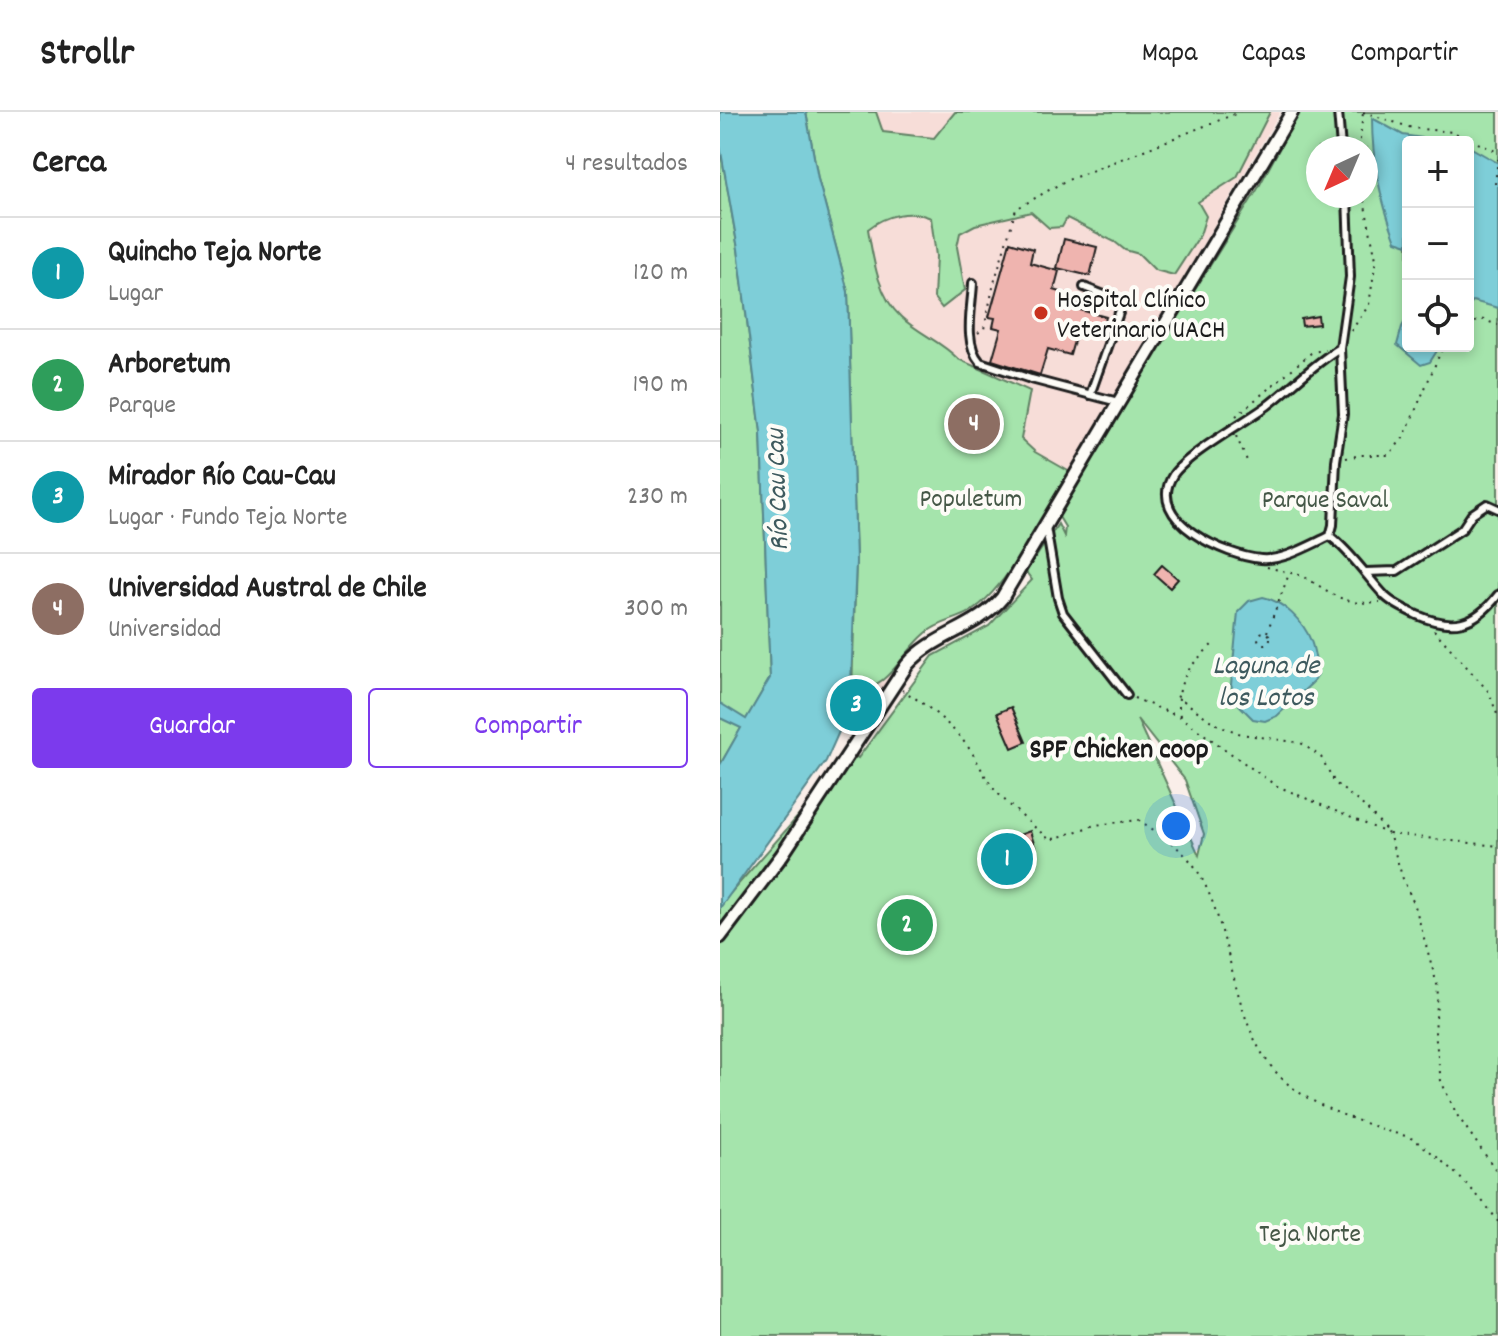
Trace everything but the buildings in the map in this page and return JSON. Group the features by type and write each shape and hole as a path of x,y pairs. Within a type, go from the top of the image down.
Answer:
{"street":[{"path":"720,937 790,843 893,686 923,648 984,615 996,605 1292,112"}],"lane":[{"path":"1338,112 1340,136"},
{"path":"1330,536 1343,414 1340,348 1350,277 1347,208"},
{"path":"973,283 970,338 980,362 1118,402"},
{"path":"1084,287 1117,300 1120,310 1090,395"},
{"path":"1330,536 1274,557 1263,559 1241,554 1191,533 1178,521 1169,505 1168,492 1173,474 1186,461 1269,405 1340,348"},
{"path":"1365,572 1397,571 1462,529 1472,514 1487,504 1498,509"},
{"path":"1045,526 1063,613 1127,695"},
{"path":"1330,536 1348,550 1390,600 1423,617 1444,624 1464,623 1486,611 1498,595"}],"path":[{"path":"970,338 984,329 1016,209 1063,182 1240,112"},
{"path":"1360,136 1363,112 1412,128 1453,132 1498,152"},
{"path":"1495,184 1498,159"},
{"path":"1340,348 1369,305 1376,259 1365,208"},
{"path":"1474,323 1481,319 1498,325"},
{"path":"1336,461 1361,455 1389,455 1404,437 1442,352"},
{"path":"1260,565 1303,576 1337,597 1358,603 1390,600"},
{"path":"1267,632 1289,573"},
{"path":"1423,617 1489,692 1498,717"},
{"path":"1180,717 1177,696 1190,666 1216,641"},
{"path":"851,700 893,686 918,700 967,744 993,789 1050,840 1095,825 1139,820 1181,850 1195,867 1210,895 1253,1034 1272,1068 1303,1096 1365,1123 1414,1139 1486,1203 1498,1222"},
{"path":"1127,695 1180,717 1275,785 1389,834 1498,846"},
{"path":"1177,696 1214,723 1241,734 1301,743 1321,757 1335,783 1365,807 1389,834 1415,906 1435,977 1438,1013 1435,1033 1441,1081 1457,1115 1498,1173"}],"shaded area":[{"path":"806,112 1280,112 1043,519 1002,581 972,611 927,632 905,655 863,716 850,707 848,292"}],"green space":[{"name":"Populetum","path":"806,112 876,112 883,132 934,138 955,112 1270,112 1237,177 1198,202 1206,216 1200,235 1174,275 1155,270 1139,254 1125,250 1067,218 1062,227 1049,228 1031,212 975,225 960,233 957,247 965,290 942,308 934,298 936,256 931,218 915,214 898,215 868,229 878,276 893,308 908,323 958,359 1030,391 1021,439 1035,452 1070,472 1012,568 984,601 965,615 931,629 916,642 894,670 876,684 852,692 856,561 848,292 818,179"},
{"path":"1299,112 1498,112 1498,1336 720,1336 720,905 853,754 858,758 933,656 989,626 1032,580 1026,572 1058,524 1064,536 1065,527 1059,517 1122,407 1257,190","holes":["1137,719 1185,780 1204,834 1199,855"]},
{"path":"720,146 738,249 761,432 770,678 720,765"}],"water":[{"name":"Río Cau Cau","path":"720,112 806,112 818,179 848,292 856,561 850,707 826,761 720,908 720,765 741,728 720,718 720,703 746,719 770,678 761,432 738,249 720,146"},
{"path":"1372,118 1409,136 1402,136 1402,243 1396,241 1386,210 1378,180 1378,136 1372,134"},
{"path":"1474,149 1498,163 1498,308 1474,301"},
{"path":"1402,327 1402,349 1397,345"},
{"path":"1405,352 1436,352 1430,362 1421,365"},
{"name":"Laguna de los Lotos","path":"1263,597 1292,613 1308,634 1318,674 1277,716 1265,721 1253,719 1239,705 1231,685 1238,612 1249,601"}],"place":[{"name":"Hospital Clínico Veterinario UACH","path":"1041,313"},
{"name":"Universidad Austral de Chile","path":"974,424"},
{"name":"Mirador Río Cau-Cau","path":"856,705"},
{"name":"Quincho Teja Norte","path":"1007,859"},
{"name":"Arboretum","path":"907,925"}],"district":[{"name":"SPF Chicken coop","path":"1119,747"}],"park label":[{"name":"Parque Saval","path":"1325,498"},
{"name":"Teja Norte","path":"1310,1232"}]}
